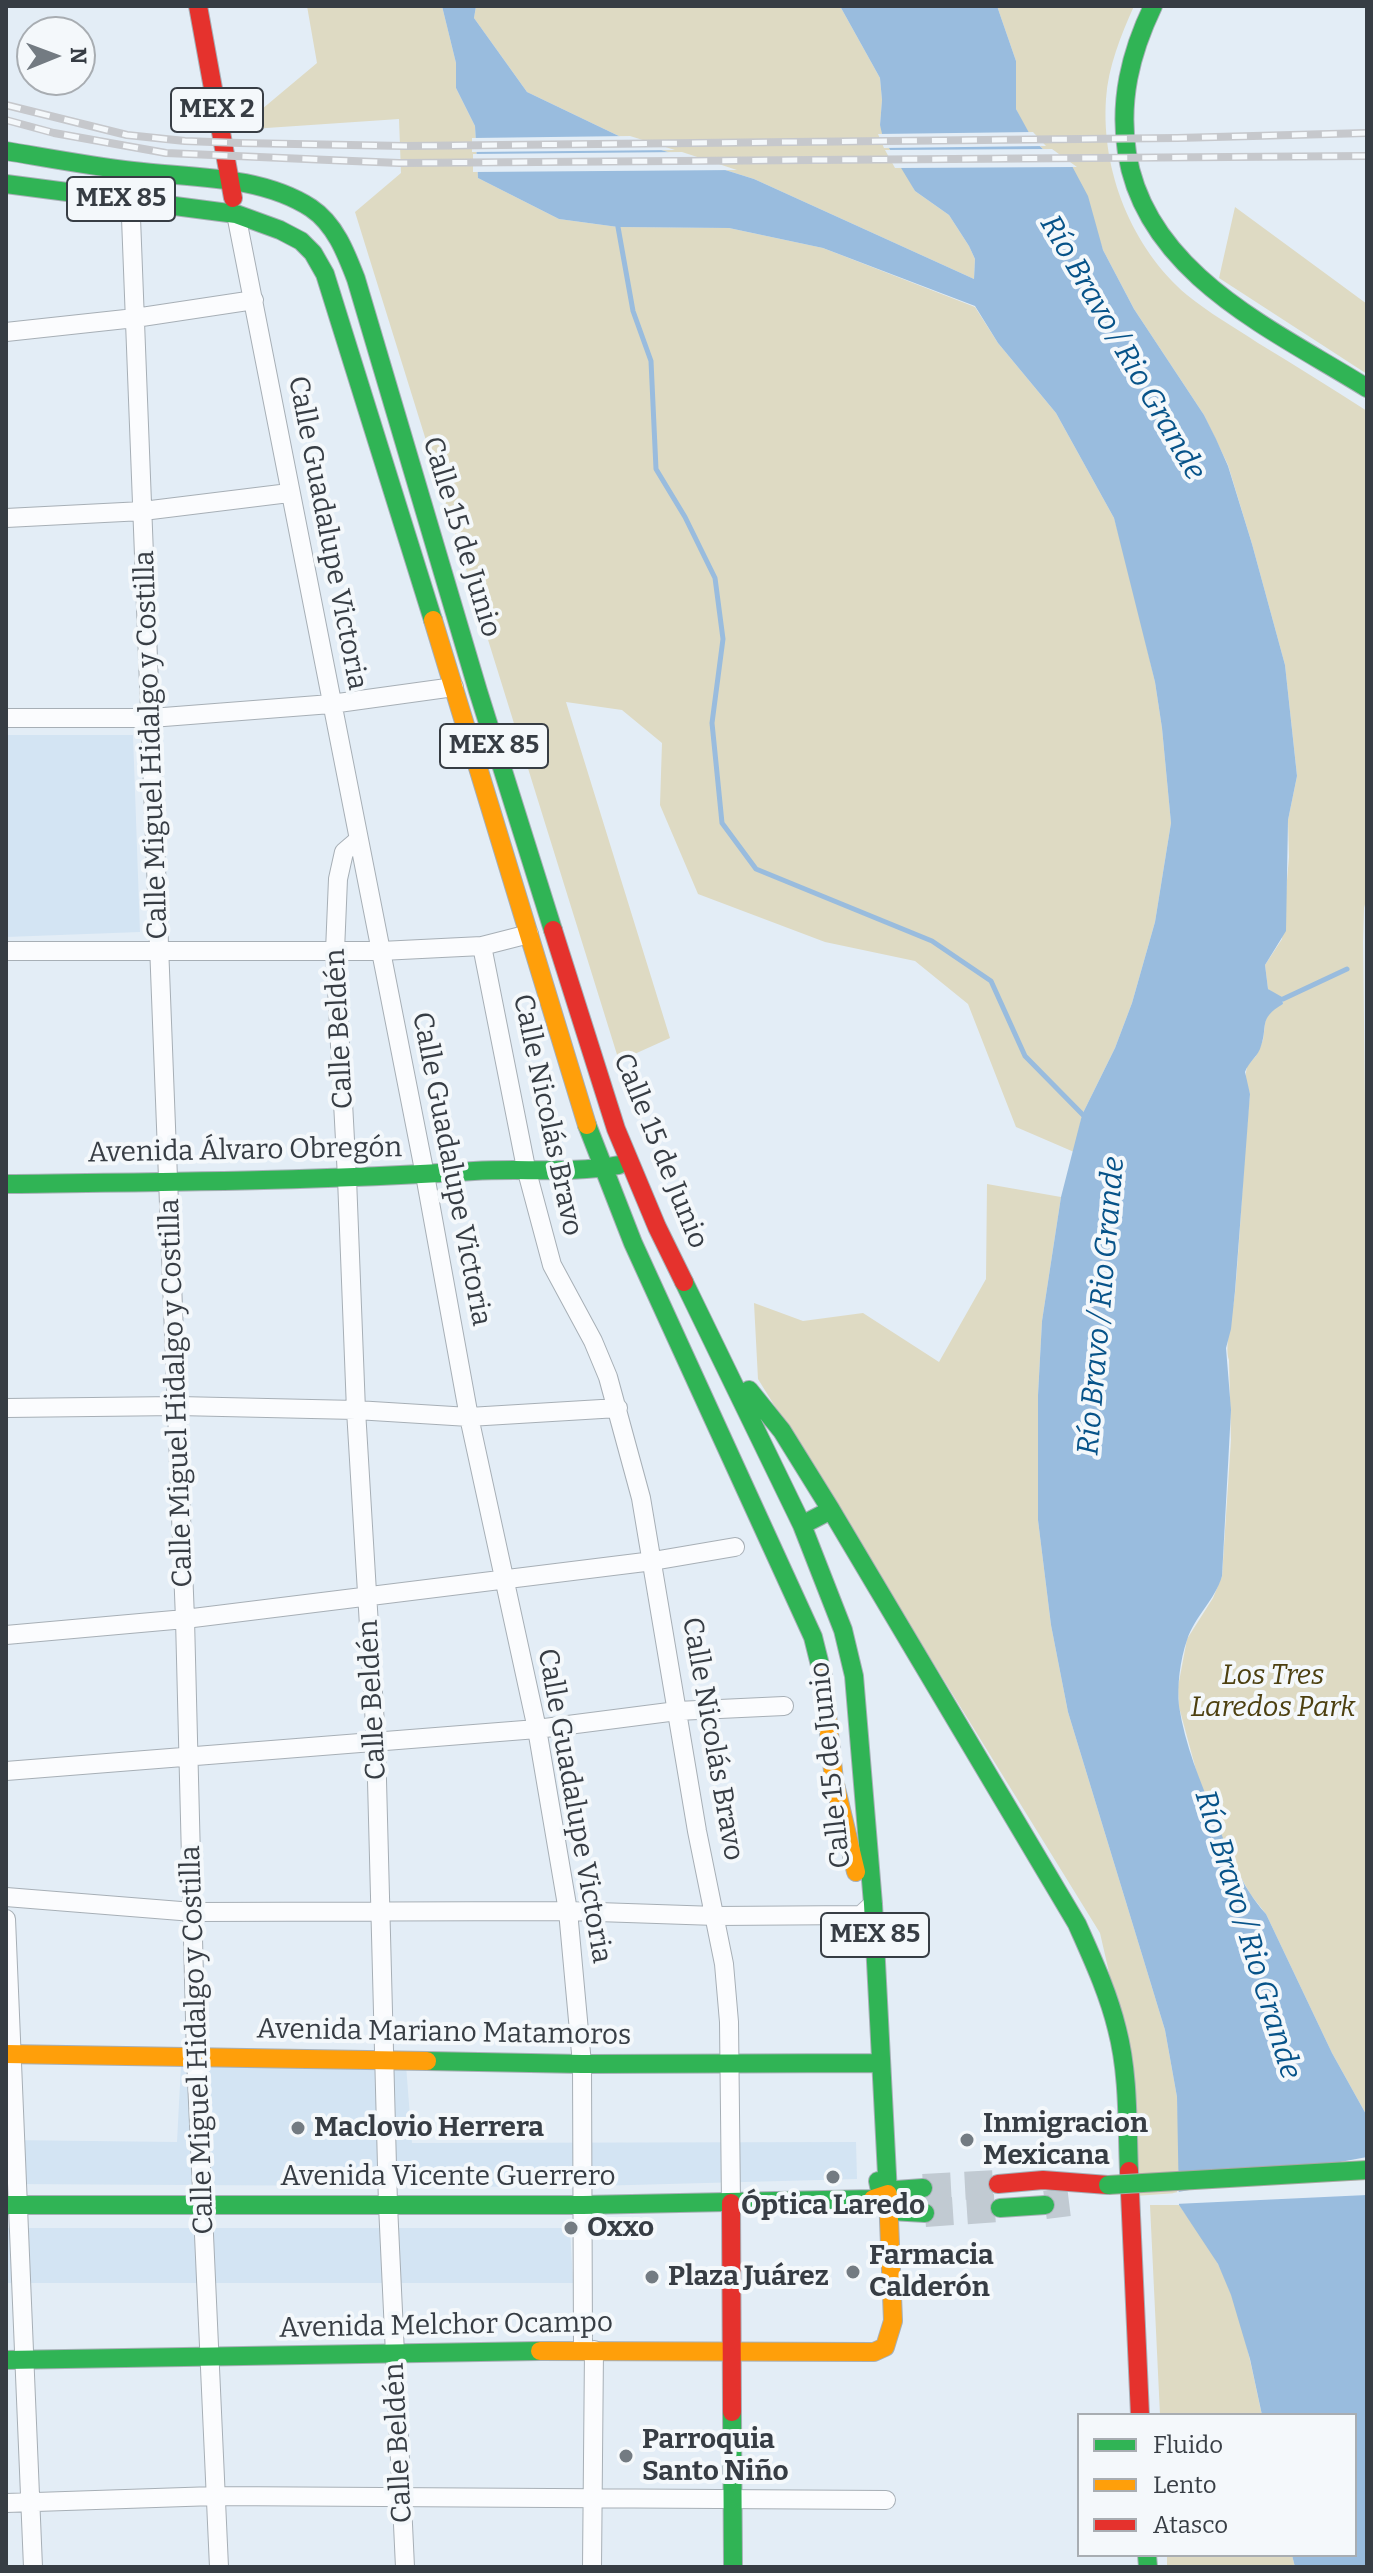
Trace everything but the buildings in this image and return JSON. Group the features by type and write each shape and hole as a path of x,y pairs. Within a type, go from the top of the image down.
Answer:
{"main road":[{"name":"Calle Guadalupe Victoria","path":"198,6 236,214"},
{"path":"1153,6 1134,46 1122,118 1129,171 1149,223 1195,276 1232,304 1367,388"},
{"name":"MEX 85","path":"6,151 230,182"},
{"name":"Calle 15 de Junio","path":"230,182 296,199 321,216 338,237 356,279 552,933 610,1113 657,1227 802,1525 836,1606 854,1676 893,2321 885,2347"},
{"name":"MEX 85","path":"6,184 236,214"},
{"name":"Calle 15 de Junio","path":"236,214 292,236 308,247 320,264 335,302 581,1110 602,1169 813,1637 825,1687 834,1780 867,1910"},
{"path":"411,549 433,541"},
{"name":"Avenida Álvaro Obregón","path":"6,1184 347,1178 526,1168 602,1169 629,1163"},
{"path":"655,1291 723,1361 782,1431 1058,1891 1091,1954 1110,2004 1127,2093 1140,2413"},
{"path":"802,1525 831,1510"},
{"name":"Avenida Mariano Matamoros","path":"9,2054 384,2062 876,2063"},
{"path":"1086,2202 1108,2192 1367,2170"},
{"path":"998,2184 1043,2180 1108,2192 1367,2185"},
{"path":"923,2188 896,2190 885,2201 896,2215 925,2213"},
{"name":"Avenida Vicente Guerrero","path":"12,2205 203,2207 885,2201"},
{"name":"Calle Nicolás Bravo","path":"731,2203 733,2567"},
{"path":"1000,2208 1045,2205"},
{"name":"Avenida Melchor Ocampo","path":"15,2360 589,2350 874,2352 885,2347"}],"street":[{"name":"Calle Miguel Hidalgo y Costilla","path":"130,170 178,1406 196,2058 219,2567"},
{"name":"Calle Guadalupe Victoria","path":"236,214 425,1175 469,1417 537,1729 568,1911 582,2064 592,2567"},
{"path":"6,332 135,318 254,300"},
{"path":"6,518 143,511 289,493"},
{"path":"6,718 151,718 331,704 454,687"},
{"name":"Calle Beldén","path":"358,840 344,852 338,879 335,951 356,1410 376,1742 388,2205 405,2567"},
{"path":"6,951 381,951 482,946 529,934"},
{"name":"Calle Nicolás Bravo","path":"482,946 526,1168 552,1265 593,1341 618,1408 641,1498 725,1978 730,2063 731,2203"},
{"path":"6,1408 178,1406 356,1410 469,1417 618,1408"},
{"path":"6,1635 185,1619 368,1597 653,1561 735,1547"},
{"path":"6,1771 537,1729 677,1711 784,1706"},
{"path":"6,1897 193,1912 568,1911 716,1916 867,1910"},
{"path":"6,1919 15,2360 30,2503 33,2567"},
{"path":"6,2503 215,2496 886,2500"}],"shaded area":[{"path":"6,735 133,735 140,932 6,937"},
{"path":"181,2065 406,2065 412,2143 856,2142 857,2179 555,2187 6,2184 6,2140 177,2142"},
{"path":"6,2228 570,2228 573,2283 6,2283"}],"green space":[{"path":"307,6 442,6 456,63 456,88 475,126 478,178 559,219 618,227 729,228 823,248 975,307 998,343 1056,413 1114,518 1127,563 1155,682 1171,823 1155,922 1132,1003 1115,1048 1082,1115 1074,1152 1016,1127 968,1004 915,961 825,942 698,894 660,805 662,743 622,710 566,702 670,1038 619,1061 355,212 401,173 399,119 237,130 317,63"},
{"path":"476,6 840,6 880,78 880,125 915,191 949,215 969,246 975,259 974,279 754,179 623,138 527,92 474,18"},
{"name":"Los Tres Laredos Park","path":"997,6 1134,6 1109,75 1106,126 1115,180 1136,231 1150,255 1195,302 1367,411 1367,896 1363,942 1367,1266 1367,2116 1332,2053 1266,1914 1229,1857 1199,1781 1179,1707 1178,1687 1187,1639 1213,1598 1222,1576 1231,1440 1229,1328 1235,1293 1250,1094 1245,1079 1247,1066 1256,1056 1263,1040 1266,1016 1273,1008 1283,1004 1283,1000 1268,989 1265,965 1282,939 1289,857 1288,820 1297,776 1285,665 1228,465 1204,415 1134,309 1096,230 1016,109 1016,61"},
{"path":"1235,207 1367,304 1367,374 1219,278"},
{"path":"987,1184 1061,1197 1042,1321 1038,1395 1038,1520 1051,1625 1068,1712 1165,2030 1177,2097 1180,2154 1177,2193 1135,2196 1125,2042 1100,1933 758,1379 754,1303 803,1321 863,1313 939,1362 986,1279"},
{"path":"1150,2205 1179,2205 1204,2240 1225,2280 1239,2317 1262,2413 1160,2413"},
{"path":"1167,2557 1292,2557 1295,2567 1167,2567"}],"water":[{"name":"Río Bravo / Rio Grande","path":"442,6 476,6 474,18 527,92 623,138 754,179 974,279 975,259 949,215 915,191 883,138 880,78 840,6 997,6 1016,61 1016,109 1033,140 1072,166 1088,196 1103,250 1134,309 1204,415 1228,466 1285,665 1297,776 1288,820 1286,931 1265,965 1268,989 1282,997 1283,1004 1267,1019 1260,1049 1245,1072 1250,1094 1235,1291 1226,1348 1231,1410 1222,1576 1187,1640 1178,1698 1194,1763 1230,1856 1249,1892 1266,1914 1332,2053 1367,2116 1367,2567 1295,2567 1292,2557 1357,2557 1357,2413 1262,2413 1231,2295 1218,2264 1179,2205 1177,2097 1165,2030 1068,1712 1051,1625 1038,1520 1038,1395 1042,1321 1061,1197 1082,1115 1115,1048 1132,1003 1155,922 1171,823 1155,682 1114,518 1056,413 998,343 975,306 823,248 729,228 618,227 559,219 478,178 475,126 456,88 456,63"}],"pier":[{"path":"1033,132 1046,146 884,148 878,134"},
{"path":"630,136 675,150 472,152 472,138"},
{"path":"1052,149 1077,167 895,168 885,150"},
{"path":"682,152 737,170 473,172 473,154"},
{"path":"1367,2157 1367,2195 1175,2204 1173,2193"}],"waterway":[{"path":"618,227 633,311 651,361 656,469 685,517 715,578 723,639 712,723 722,823 756,869 932,941 991,981 1025,1056 1087,1119"},
{"path":"1283,999 1347,969"}],"tunnel":[{"path":"923,2188 998,2184"},
{"path":"1045,2205 1069,2202"},
{"path":"925,2213 1000,2208"}],"railway":[{"path":"6,105 127,135 240,143 405,146 1177,138 1367,133"},
{"path":"6,120 54,133 166,153 399,163 1367,156"}],"traffic: fast":[{"path":"1153,6 1128,78 1124,115 1127,153 1139,195 1159,233 1187,265 1219,294 1255,320 1367,388"},
{"path":"6,151 117,169 248,184 291,197 327,222 344,249 356,279 478,691 553,930"},
{"path":"6,184 236,214 280,230 301,241 313,253 325,274 433,620"},
{"path":"587,1125 633,1243 813,1637 823,1677"},
{"path":"6,1184 298,1179 583,1169 619,1165"},
{"path":"684,1282 802,1525 843,1630 854,1676 873,1904 888,2194 896,2190 923,2188"},
{"path":"749,1390 782,1431 831,1510 802,1525"},
{"path":"831,1510 1077,1924 1104,1988 1121,2046 1127,2100 1129,2171"},
{"path":"427,2061 881,2063"},
{"path":"1108,2185 1367,2170"},
{"path":"878,2181 882,2201 891,2211 925,2213"},
{"path":"6,2205 583,2205 873,2199"},
{"path":"1000,2208 1045,2205"},
{"path":"6,2360 540,2351"},
{"path":"732,2412 733,2567"},
{"path":"1147,2557 1148,2567"}],"traffic: slow":[{"path":"433,620 587,1125"},
{"path":"823,1677 834,1780 856,1872"},
{"path":"6,2054 427,2061"},
{"path":"540,2351 874,2352 885,2347 893,2321 888,2194 873,2199"}],"traffic: jam":[{"path":"198,6 233,198"},
{"path":"553,930 616,1129 684,1282"},
{"path":"1129,2171 1140,2413"},
{"path":"998,2184 1043,2180 1108,2185"},
{"path":"731,2203 732,2412"}],"place":[{"name":"Maclovio Herrera","path":"298,2128"},
{"name":"Inmigracion Mexicana","path":"967,2140"},
{"name":"Óptica Laredo","path":"833,2177"},
{"name":"Oxxo","path":"571,2228"},
{"name":"Farmacia Calderón","path":"853,2272"},
{"name":"Plaza Juárez","path":"652,2277"},
{"name":"Parroquia Santo Niño","path":"626,2456"}]}
